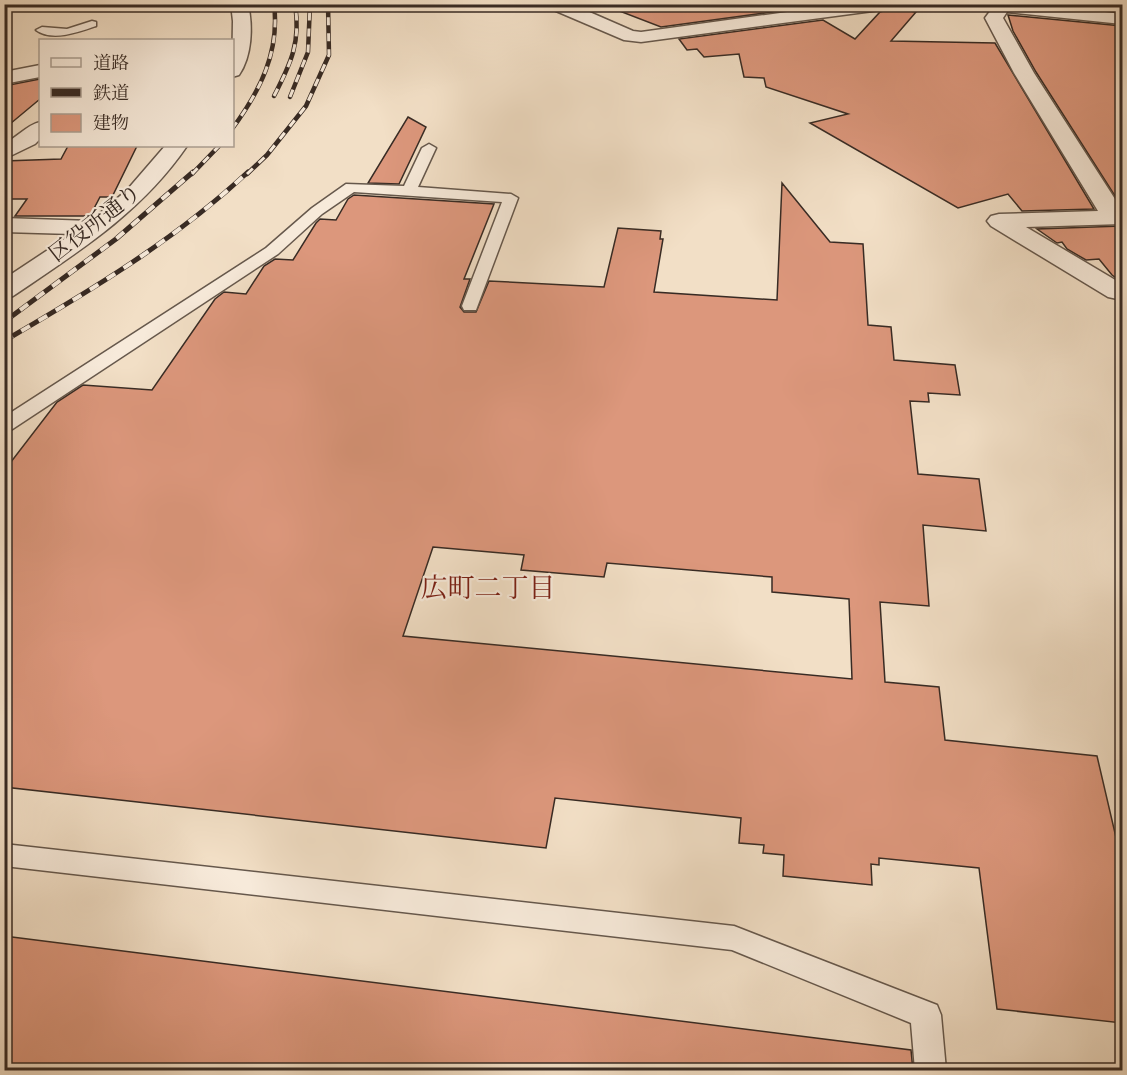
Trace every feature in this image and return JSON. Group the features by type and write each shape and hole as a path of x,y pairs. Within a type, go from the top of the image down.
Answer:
{"street":[{"path":"237,51 242,14 239,4"},
{"path":"555,4 630,36 641,37 888,4"},
{"path":"1118,217 1024,73 994,18 993,6 1122,19"},
{"path":"4,153 28,140 39,129"},
{"name":"区役所通り","path":"4,291 97,228 135,195 175,147"},
{"path":"1118,217 999,221 1117,292 1122,292"},
{"path":"4,225 97,228"}],"lane":[{"path":"42,30 69,36 92,24"},
{"path":"409,191 429,148"},
{"path":"4,426 272,251 317,211 351,187 511,198 470,306"},
{"path":"4,855 734,938 926,1015 930,1071"}],"building":[{"path":"609,4 764,4 765,9 770,11 779,4 797,4 802,8 661,27 609,7"},
{"path":"893,8 916,12 891,41 995,43 1094,209 1022,211 1008,194 958,208 810,123 848,114 766,87 764,78 744,77 739,54 704,57 697,49 687,50 679,39 823,20 855,39 880,12"},
{"path":"1008,15 1122,26 1122,207 1036,72 1013,31"},
{"path":"39,79 39,100 4,129 4,86"},
{"path":"408,117 426,127 399,184 368,183"},
{"path":"67,147 137,147 112,197 100,197 90,216 15,216 27,199 4,199 4,161 61,159"},
{"path":"782,183 830,242 863,244 868,325 891,327 894,360 955,365 960,395 928,393 929,402 910,401 918,474 979,479 986,531 923,525 929,606 880,602 885,682 939,687 945,740 1097,756 1118,846 1122,846 1122,1023 997,1009 979,868 879,858 879,865 871,864 872,885 783,876 784,855 763,853 764,845 739,843 741,818 555,798 546,848 4,787 4,471 57,402 83,385 152,390 215,299 224,292 246,294 264,266 275,259 293,260 316,223 320,219 336,220 348,199 354,195 494,204 464,279 470,279 460,307 464,312 476,312 489,281 604,287 618,228 661,231 660,239 663,239 654,292 777,300","holes":["433,547 524,555 521,570 604,577 607,563 772,577 772,592 849,599 852,679 403,636"]},
{"path":"1122,226 1122,282 1112,275 1099,259 1086,260 1067,249 1062,242 1057,243 1037,229"},
{"path":"4,936 911,1050 913,1071 4,1071"}],"railway":[{"path":"234,126 259,85 271,55 275,22 274,4"},
{"path":"274,96 293,52 297,30 295,4"},
{"path":"290,97 308,52 310,4"},
{"path":"247,174 267,155 306,106 329,55 328,4"},
{"path":"192,174 218,147"},
{"path":"4,322 116,239 193,172"},
{"path":"4,341 131,263 191,220 248,172"}],"district":[{"name":"広町二丁目","path":"488,588"}]}
